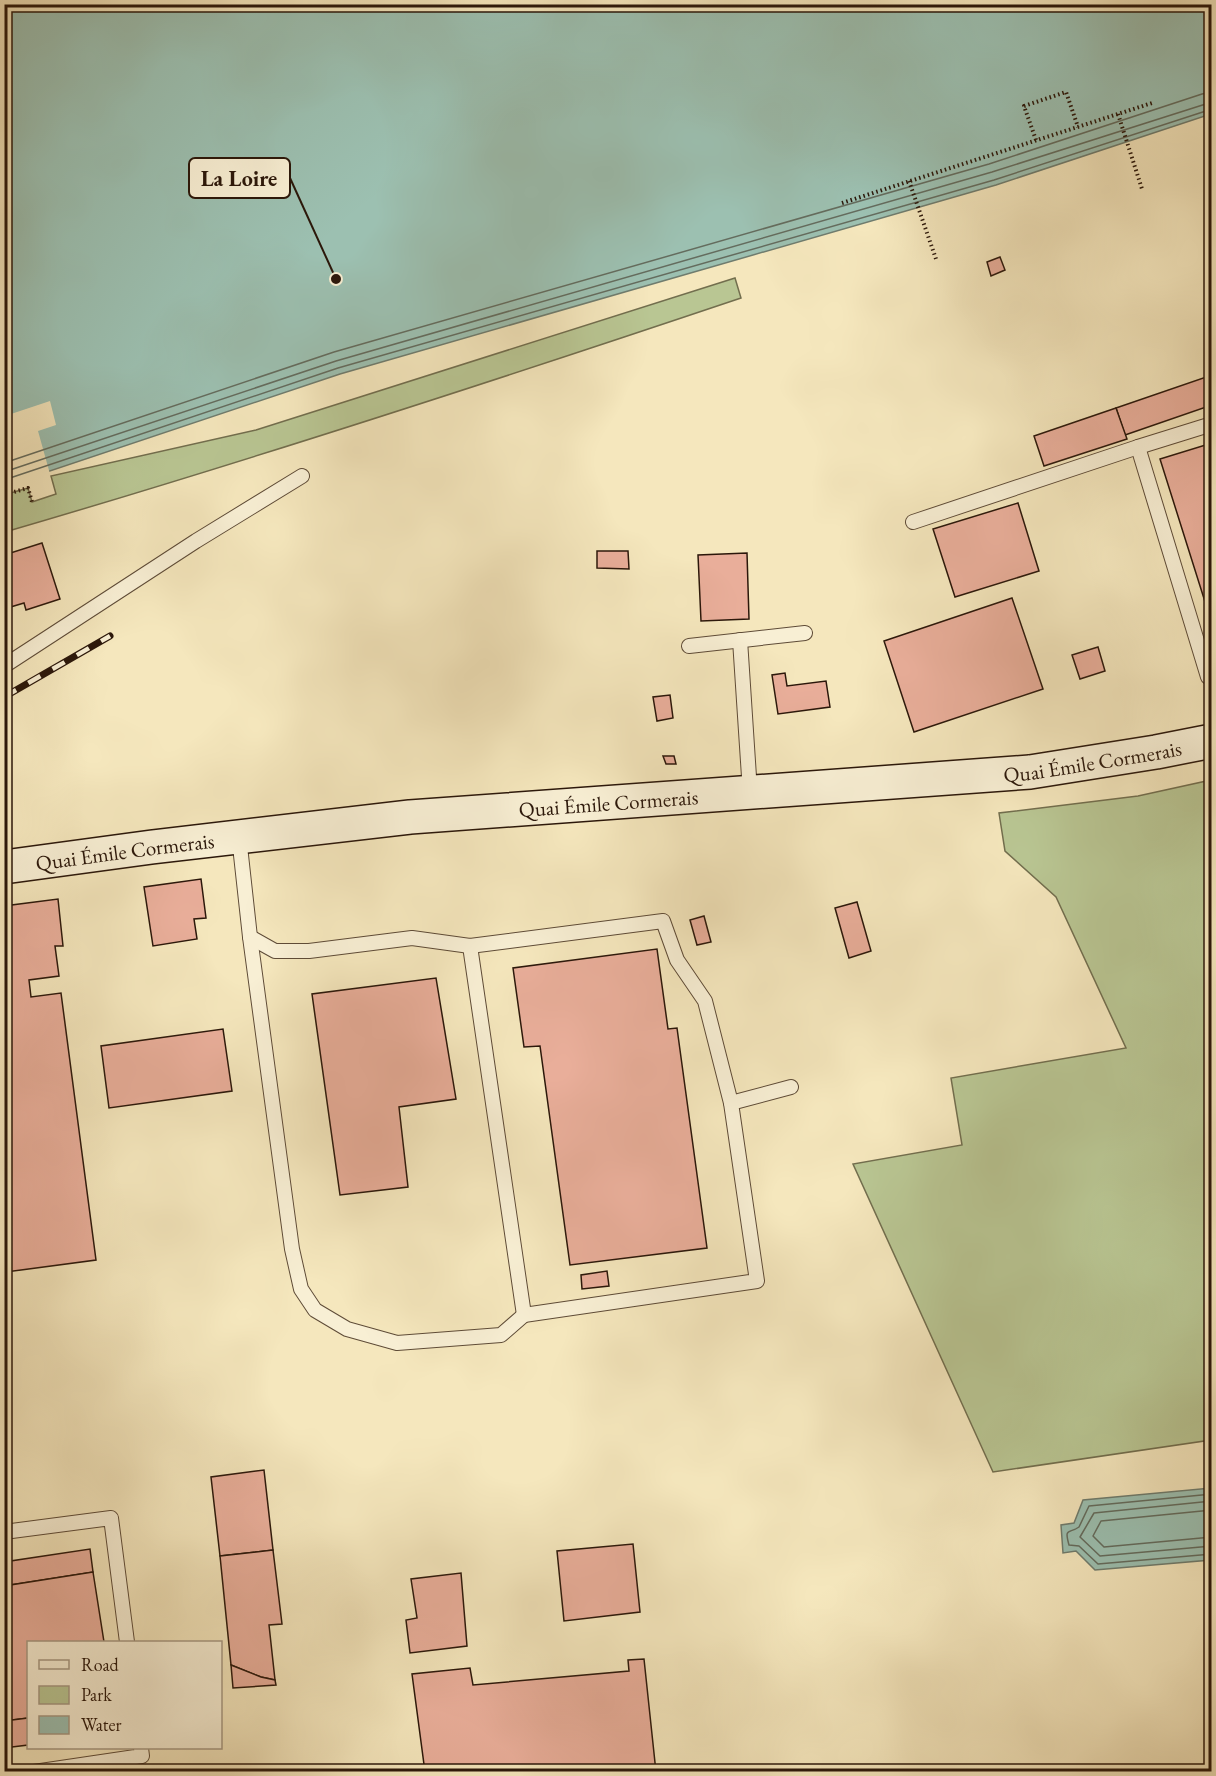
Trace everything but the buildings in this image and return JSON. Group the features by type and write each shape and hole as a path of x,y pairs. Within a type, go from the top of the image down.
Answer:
{"main road":[{"name":"Quai Émile Cormerais","path":"4,867 410,817 1030,772 1212,741"}],"lane":[{"path":"913,522 1212,424"},
{"path":"1138,447 1208,677 1212,676"},
{"path":"4,666 196,541 302,476"},
{"path":"689,646 805,633"},
{"path":"740,640 750,792"},
{"path":"238,837 250,938 292,1249 301,1289 315,1310 347,1329 397,1343 501,1335 524,1315 757,1281 731,1103 705,1001 677,960 663,921 470,946 412,938 309,951 275,951 250,938"},
{"path":"470,946 524,1315"},
{"path":"731,1103 791,1087"},
{"path":"4,1532 111,1518 127,1641"},
{"path":"34,1772 142,1756 141,1749"}],"path":[{"path":"1036,140 1024,106 1066,92 1078,127"},
{"path":"842,202 1152,103"},
{"path":"1118,114 1142,189"},
{"path":"909,181 936,259"},
{"path":"4,484 7,494 28,488 32,502"}],"green space":[{"path":"735,278 741,298 374,419 5,532 5,488 7,494 28,488 32,502 56,494 51,476 256,430"},
{"path":"1211,780 1211,1440 993,1472 853,1164 962,1145 951,1078 1126,1048 1056,897 1005,851 999,813 1138,796"}],"water":[{"path":"4,5 1211,5 1211,114 996,185 340,374 5,486"},
{"path":"1211,1488 1211,1560 1095,1570 1076,1551 1063,1553 1061,1525 1074,1523 1083,1500"}],"pier":[{"path":"50,401 56,425 38,431 50,474 6,489 4,437 8,436 5,416"}],"railway":[{"path":"4,697 110,636"}],"place":[{"name":"La Loire","path":"336,279"}]}
